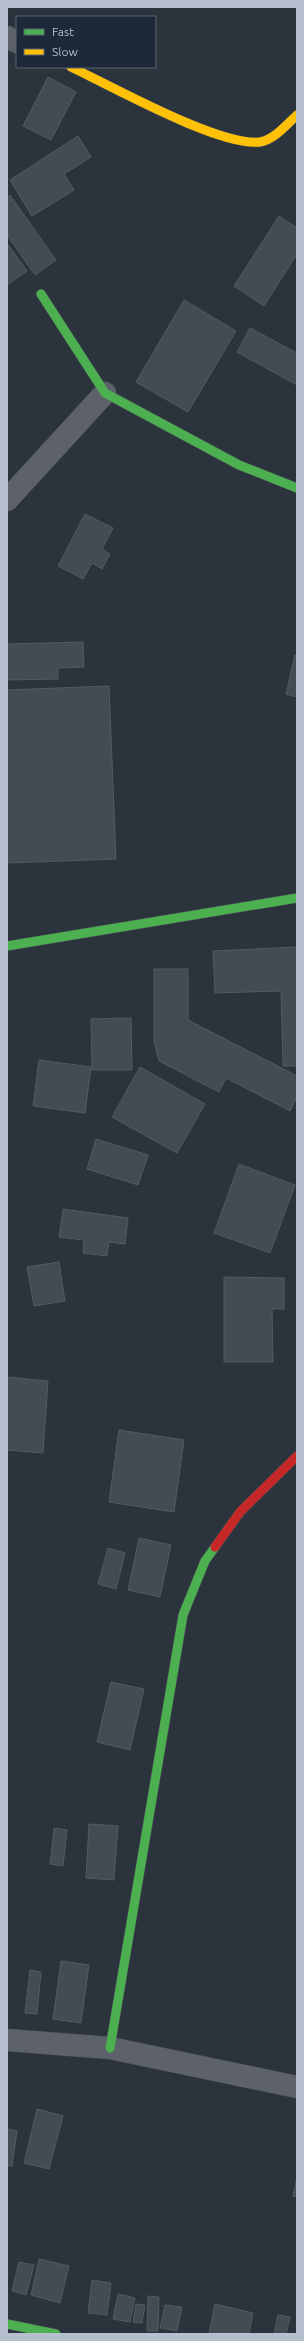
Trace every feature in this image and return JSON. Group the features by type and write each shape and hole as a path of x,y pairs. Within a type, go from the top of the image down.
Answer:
{"street":[{"path":"7,37 16,42"},
{"path":"73,68 208,131 244,142 262,142 297,115"},
{"path":"41,294 105,393 239,465 297,488"},
{"path":"7,500 105,393"},
{"path":"7,946 297,898"},
{"path":"110,2048 183,1614 205,1560 240,1512 297,1456"},
{"path":"7,2040 110,2048 297,2087"},
{"path":"7,2324 56,2334"}],"building":[{"path":"48,77 76,92 51,140 23,126"},
{"path":"78,136 91,157 64,174 74,190 32,216 10,180"},
{"path":"10,195 56,260 35,275 7,235 7,198"},
{"path":"279,216 297,228 297,254 264,306 234,286"},
{"path":"7,243 27,271 7,285"},
{"path":"184,300 236,331 188,412 136,382"},
{"path":"250,328 297,353 297,385 237,352"},
{"path":"85,514 113,528 102,549 110,554 102,569 92,563 83,579 58,566"},
{"path":"83,642 84,667 58,668 58,679 7,680 7,644"},
{"path":"295,655 297,656 297,697 286,694"},
{"path":"109,686 116,859 7,863 7,690"},
{"path":"297,947 297,1066 283,1066 281,991 215,993 213,951"},
{"path":"154,969 188,969 188,1020 297,1076 297,1097 290,1111 226,1078 219,1092 159,1061 154,1042"},
{"path":"131,1018 132,1070 92,1070 91,1019"},
{"path":"39,1060 91,1067 85,1113 33,1106"},
{"path":"140,1067 205,1104 177,1153 112,1117"},
{"path":"96,1139 148,1155 138,1185 87,1169"},
{"path":"239,1164 295,1185 270,1253 214,1233"},
{"path":"63,1209 128,1218 125,1244 109,1242 107,1256 83,1253 84,1240 59,1237"},
{"path":"59,1262 65,1301 34,1306 27,1267"},
{"path":"224,1277 284,1278 284,1309 272,1309 273,1362 224,1362"},
{"path":"7,1377 48,1381 43,1453 7,1450"},
{"path":"119,1430 184,1440 174,1512 109,1502"},
{"path":"139,1538 171,1545 160,1597 128,1590"},
{"path":"108,1548 125,1553 116,1589 98,1584"},
{"path":"111,1682 144,1689 130,1750 97,1742"},
{"path":"89,1824 118,1826 114,1880 86,1878"},
{"path":"54,1828 67,1830 63,1866 50,1864"},
{"path":"61,1961 89,1965 81,2023 53,2019"},
{"path":"30,1970 41,1972 37,2014 25,2013"},
{"path":"37,2109 63,2116 49,2169 24,2163"},
{"path":"7,2129 17,2131 12,2166 7,2166"},
{"path":"297,2177 297,2197 293,2196"},
{"path":"39,2259 69,2266 60,2303 31,2295"},
{"path":"19,2262 34,2265 26,2295 12,2291"},
{"path":"92,2280 111,2283 107,2315 88,2313"},
{"path":"118,2294 135,2298 130,2322 113,2319"},
{"path":"148,2296 159,2297 158,2331 147,2331"},
{"path":"136,2304 145,2305 142,2323 133,2322"},
{"path":"215,2304 253,2313 249,2334 209,2334"},
{"path":"165,2305 182,2307 177,2331 160,2328"},
{"path":"278,2315 290,2317 286,2334 274,2334"}],"traffic: fast":[{"path":"41,294 105,393 239,465 297,488"},
{"path":"7,946 297,898"},
{"path":"110,2048 183,1615 205,1561 215,1547"},
{"path":"7,2324 56,2334"}],"traffic: slow":[{"path":"73,68 166,114 219,135 242,141 265,141 280,131 297,115"}],"traffic: jam":[{"path":"215,1547 240,1512 297,1456"}]}
